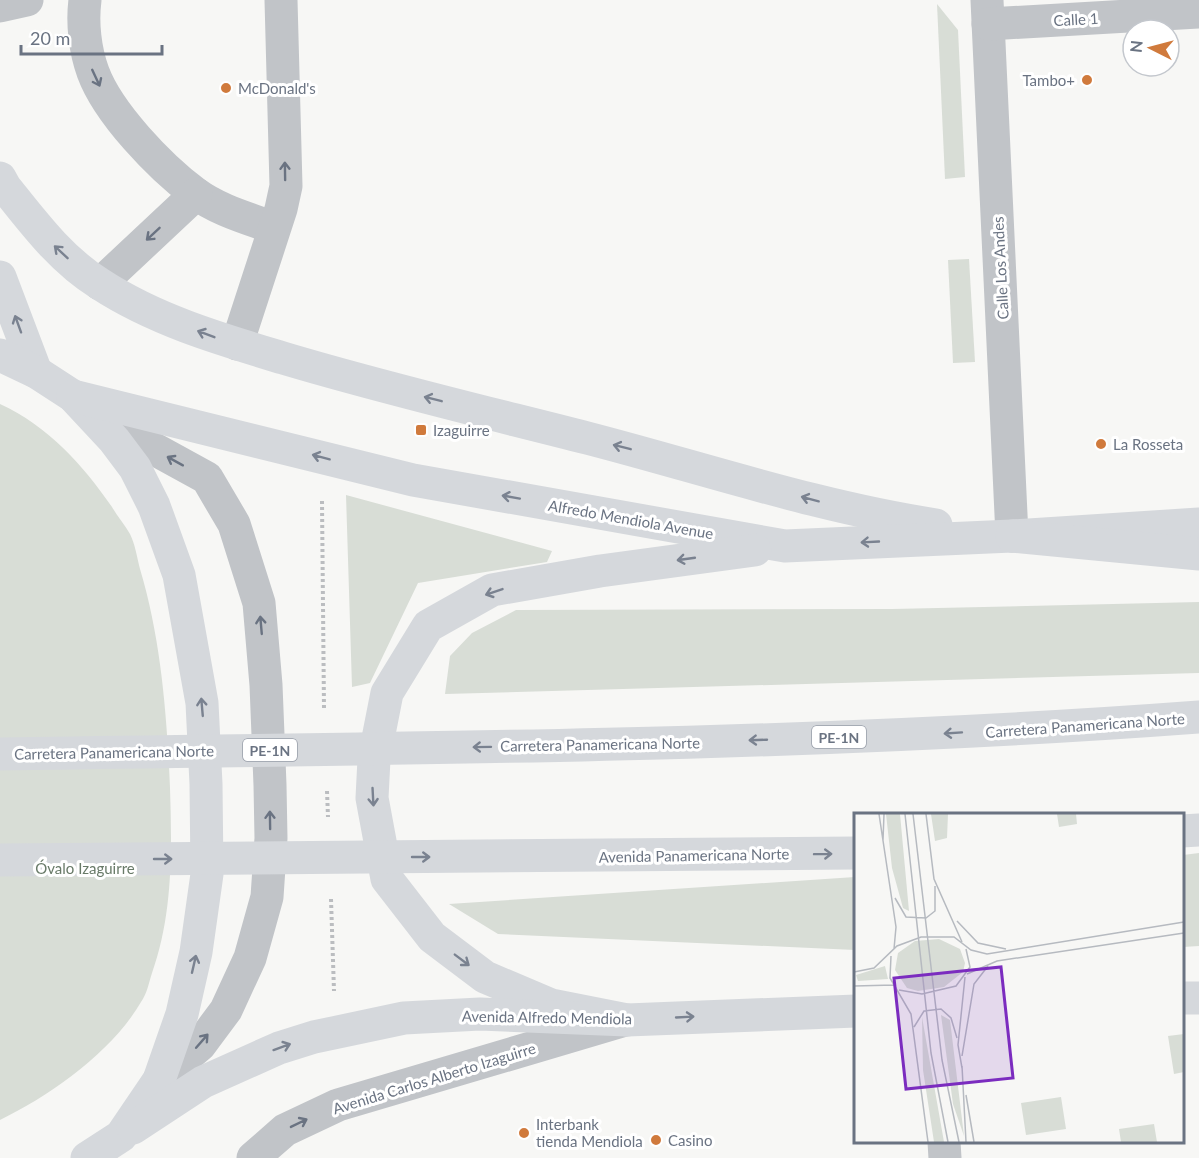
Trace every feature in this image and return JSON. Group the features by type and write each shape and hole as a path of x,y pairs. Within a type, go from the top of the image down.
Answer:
{"main road":[{"path":"0,178 4,187 43,234 100,284 151,312 237,344 332,373 651,454 854,511 1012,536 1199,554"},
{"path":"0,277 36,372"},
{"path":"0,355 36,372 82,406 114,440 135,468 154,506 178,575 202,703 207,874 196,951 182,1014 159,1080 105,1149"},
{"name":"Alfredo Mendiola Avenue","path":"82,406 413,480 785,546 1012,536 1199,524"},
{"path":"627,1020 550,1005 485,977 432,937 387,879 372,798 374,759 387,693 428,626 492,590 600,571 785,546"},
{"name":"Carretera Panamericana Norte","path":"0,754 540,746 928,735 1199,717"},
{"path":"1184,831 1199,830"},
{"name":"Avenida Panamericana Norte","path":"0,860 854,853"},
{"name":"Avenida Alfredo Mendiola","path":"105,1149 203,1082 279,1048 314,1037 404,1018 480,1014 627,1020 854,1011"}],"street":[{"path":"0,6 27,0"},
{"path":"85,0 85,40 93,72 106,97 134,134 161,164 196,194 235,214 274,228"},
{"path":"237,344 281,210 286,186 281,0"},
{"name":"Calle 1","path":"988,12 1199,12"},
{"name":"Calle Los Andes","path":"988,12 1012,536"},
{"path":"100,284 196,194"},
{"path":"82,406 207,478 234,524 259,603 266,685 270,785 267,897 250,958 226,1010 200,1045 159,1080"},
{"name":"Avenida Carlos Alberto Izaguirre","path":"253,1158 285,1131 338,1105 627,1020"},
{"path":"944,1143 945,1158"}],"green space":[{"path":"937,4 958,30 965,177 945,179"},
{"path":"969,259 975,362 953,363 948,260"},
{"name":"Óvalo Izaguirre","path":"0,404 34,423 63,448 101,491 132,538 153,622 162,677 169,761 171,835 170,882 164,928 143,999 129,1020 97,1055 59,1085 0,1120"},
{"path":"346,495 552,551 547,562 418,583 370,683 352,687"},
{"path":"1199,602 1199,673 445,694 450,656 472,633 516,610 892,609"},
{"path":"1199,853 1199,946 1184,947 1184,855"},
{"path":"854,877 854,950 498,934 449,904"}],"place":[{"name":"Tambo+","path":"1087,80"},
{"name":"McDonald's","path":"226,88"},
{"name":"Izaguirre","path":"421,430"},
{"name":"La Rosseta","path":"1101,444"},
{"name":"Interbank tienda Mendiola","path":"524,1133"},
{"name":"Casino","path":"656,1140"}]}
